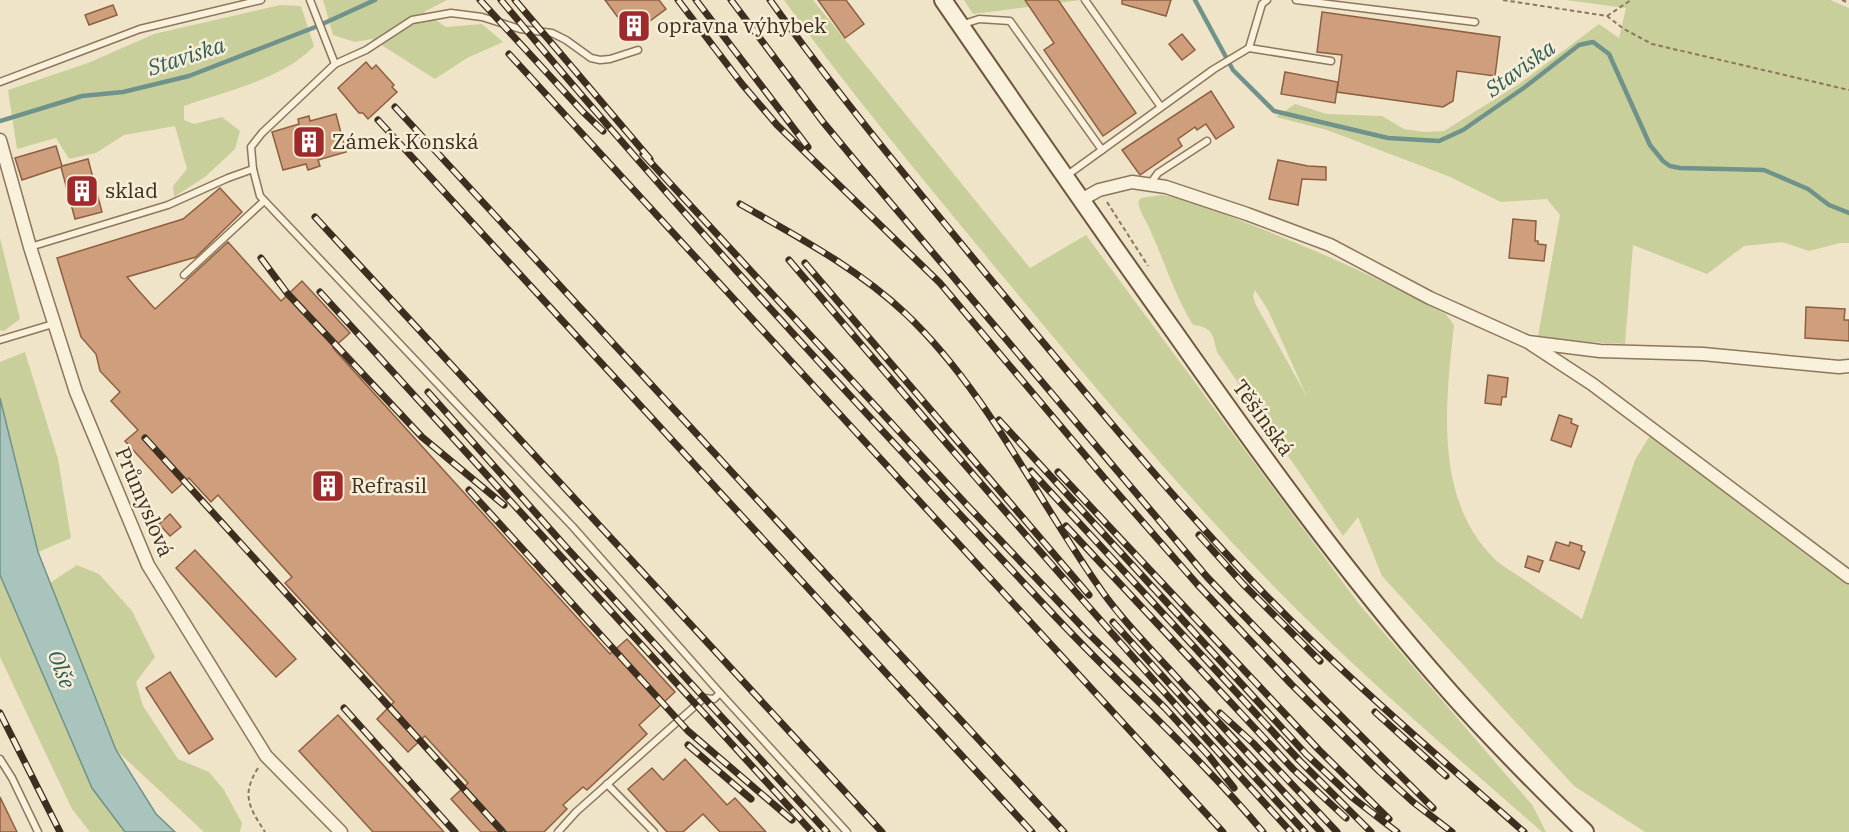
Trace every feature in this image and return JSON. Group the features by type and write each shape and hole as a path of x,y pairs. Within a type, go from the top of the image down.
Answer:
{"main road":[{"name":"Těšínská","path":"943,0 1242,430 1369,595 1443,685 1585,832"}],"street":[{"name":"Průmyslová","path":"0,140 53,324 76,392 148,565 267,756 341,832"},
{"path":"1081,200 1099,190 1132,182 1166,187 1330,245 1431,298 1528,342 1592,384 1849,577"},
{"path":"1528,342 1600,351 1703,354 1839,367 1849,366"}],"lane":[{"path":"0,82 140,29 261,0"},
{"path":"1085,0 1161,107"},
{"path":"1249,48 1262,4 1267,0"},
{"path":"1296,0 1475,22"},
{"path":"311,2 335,64"},
{"path":"638,51 600,60 591,58 552,33 520,29 483,17 451,13 412,20 366,50 335,64 262,133 251,147 252,169 264,201 573,527 847,832"},
{"path":"960,25 980,19 1010,21 1102,150"},
{"path":"1066,177 1214,69 1249,48 1331,61"},
{"path":"1150,185 1158,173 1207,141"},
{"path":"30,247 168,205 252,169"},
{"path":"184,275 264,201"},
{"path":"0,340 53,324"},
{"path":"558,832 576,812 704,698 714,699 720,693"},
{"path":"0,759 12,778 38,832"},
{"path":"607,784 654,832"}],"path":[{"path":"1503,0 1607,16 1652,44 1849,90"},
{"path":"1607,16 1631,0"},
{"path":"1842,0 1849,3"},
{"path":"1099,190 1150,270"},
{"path":"265,832 248,800 249,782 267,756"}],"green space":[{"path":"323,0 447,0 424,12 446,27 482,24 503,42 467,58 435,79 372,39 355,42 333,35"},
{"path":"784,0 813,0 1030,268 1086,235 1359,604 1533,806 1546,832 1542,832 1362,672 1224,534 1124,421 995,267 861,102"},
{"path":"964,0 1081,0 973,14"},
{"path":"1565,0 1830,0 1849,8 1849,243 1809,251 1782,242 1744,246 1707,274 1633,245 1625,344 1538,336 1560,215 1547,199 1501,202 1448,176 1327,130 1276,117 1295,104 1327,114 1382,116 1404,129 1424,132 1444,131 1519,84 1599,24 1619,38 1626,8"},
{"path":"280,5 301,6 314,46 302,57 271,76 184,106 184,120 194,124 222,117 240,131 235,149 205,177 174,197 173,186 187,169 175,126 124,135 96,153 69,159 56,138 17,149 8,90 88,63 154,34"},
{"path":"1161,195 1203,206 1322,254 1446,314 1454,325 1447,414 1448,445 1459,503 1471,529 1492,557 1582,619 1635,460 1651,434 1849,584 1849,832 1645,832 1574,786 1382,576 1358,517 1343,536 1217,352 1209,330 1193,325 1175,291 1140,210 1138,202 1141,198","holes":["1255,290 1268,310 1307,397 1256,305 1253,296"]},
{"path":"0,238 20,319 4,331 0,330"},
{"path":"25,352 58,459 71,538 38,552 0,398 0,362"},
{"path":"77,565 99,574 132,611 155,657 136,682 143,706 178,759 209,772 224,790 242,823 240,832 204,832 116,750 50,583"},
{"path":"0,575 92,788 125,832 90,832 72,809 0,657"}],"water":[{"name":"Olše","path":"0,398 38,552 116,750 156,814 175,832 125,832 92,788 0,575"}],"building":[{"name":"opravna výhybek","path":"605,0 659,0 666,9 631,35"},
{"path":"818,0 846,0 864,24 845,38"},
{"path":"1025,0 1058,0 1136,113 1103,136 1044,50 1054,43"},
{"path":"1122,0 1171,0 1166,16 1122,4"},
{"path":"113,5 117,15 89,25 85,15"},
{"path":"1322,12 1500,37 1495,76 1457,71 1453,101 1443,107 1337,92 1342,55 1317,52"},
{"path":"1182,34 1195,50 1182,60 1169,44"},
{"path":"366,62 372,69 376,65 394,85 392,87 397,92 368,119 363,113 359,113 338,88"},
{"path":"1285,72 1338,82 1335,103 1281,94"},
{"path":"1211,91 1234,127 1216,139 1206,124 1197,130 1195,127 1178,139 1182,146 1140,175 1122,150"},
{"name":"Zámek Konská","path":"336,114 346,152 318,160 320,166 308,170 306,164 283,170 272,132 299,124 298,119 309,116 310,121"},
{"name":"sklad","path":"56,146 62,166 88,159 102,212 75,219 61,167 22,180 15,158"},
{"path":"1278,160 1326,167 1326,180 1302,179 1298,205 1269,199"},
{"path":"220,188 242,212 196,257 127,277 155,309 228,242 281,301 302,281 350,333 333,348 610,654 627,639 675,692 639,725 647,734 587,790 583,787 563,805 567,809 544,832 481,832 451,799 468,783 425,736 408,752 377,719 394,702 285,583 292,577 218,495 211,502 189,478 172,493 125,441 138,430 111,401 120,392 100,371 96,354 81,337 57,258 183,219"},
{"path":"1513,219 1536,221 1535,241 1546,245 1544,261 1509,258"},
{"path":"1806,307 1845,309 1844,320 1849,320 1849,341 1805,338"},
{"path":"1488,375 1508,378 1506,397 1502,397 1501,405 1485,403"},
{"path":"1559,415 1572,419 1571,423 1578,426 1571,447 1551,440"},
{"path":"170,514 181,527 170,536 159,524"},
{"path":"1556,542 1569,546 1570,542 1582,546 1581,550 1585,552 1579,569 1550,560"},
{"path":"195,550 296,659 276,677 176,568"},
{"path":"1528,556 1543,561 1539,572 1525,567"},
{"path":"170,672 213,739 189,754 146,688"},
{"path":"338,715 444,832 373,832 299,751"},
{"path":"685,759 727,805 735,798 766,832 720,832 703,814 683,832 667,832 628,789 652,768 663,780"},
{"path":"0,797 17,832 0,832"}],"waterway":[{"name":"Staviska","path":"0,121 82,96 123,92 189,76 318,26 375,0"},
{"name":"Staviska","path":"1195,0 1233,70 1274,111 1388,138 1439,141 1463,130 1525,87 1579,45 1593,42 1609,54 1650,145 1670,166 1764,170 1808,189 1829,205 1849,213"}],"railway":[{"path":"480,0 603,131"},
{"path":"501,0 635,157 841,386 1077,640 1186,748 1263,832"},
{"path":"515,0 650,159"},
{"path":"678,0 742,84 777,125 940,283 1197,584 1291,684 1379,771 1413,802 1452,832"},
{"path":"696,0 808,147"},
{"path":"731,0 823,122 1207,577 1433,808"},
{"path":"770,0 849,105 959,241 1182,505 1250,579 1350,677 1524,832"},
{"path":"509,54 1223,832"},
{"path":"395,107 1064,832"},
{"path":"378,120 1032,832"},
{"path":"643,154 966,504 1089,634 1165,708 1209,756 1234,788"},
{"path":"740,204 826,254 868,282 906,314 936,345 988,413 1080,559 1113,606 1321,832"},
{"path":"315,217 882,832"},
{"path":"261,258 287,293 422,437 504,505"},
{"path":"789,260 1100,620 1291,832"},
{"path":"805,263 1089,595"},
{"path":"320,292 812,832"},
{"path":"428,392 566,547 827,832"},
{"path":"999,420 1306,754 1353,798 1397,832"},
{"path":"145,438 503,832"},
{"path":"1031,471 1299,760 1371,832"},
{"path":"1058,472 1319,750 1389,819"},
{"path":"469,490 688,731 792,820"},
{"path":"1066,526 1293,769 1346,818"},
{"path":"1199,535 1243,584 1320,661"},
{"path":"1113,622 1305,832"},
{"path":"344,708 455,832"},
{"path":"1375,712 1446,776"},
{"path":"0,713 60,832"},
{"path":"1220,713 1253,743 1337,832"},
{"path":"688,745 751,799"}],"place":[{"name":"opravna výhybek","path":"634,26"},
{"name":"Zámek Konská","path":"309,142"},
{"name":"sklad","path":"82,191"},
{"name":"Refrasil","path":"328,486"}]}
